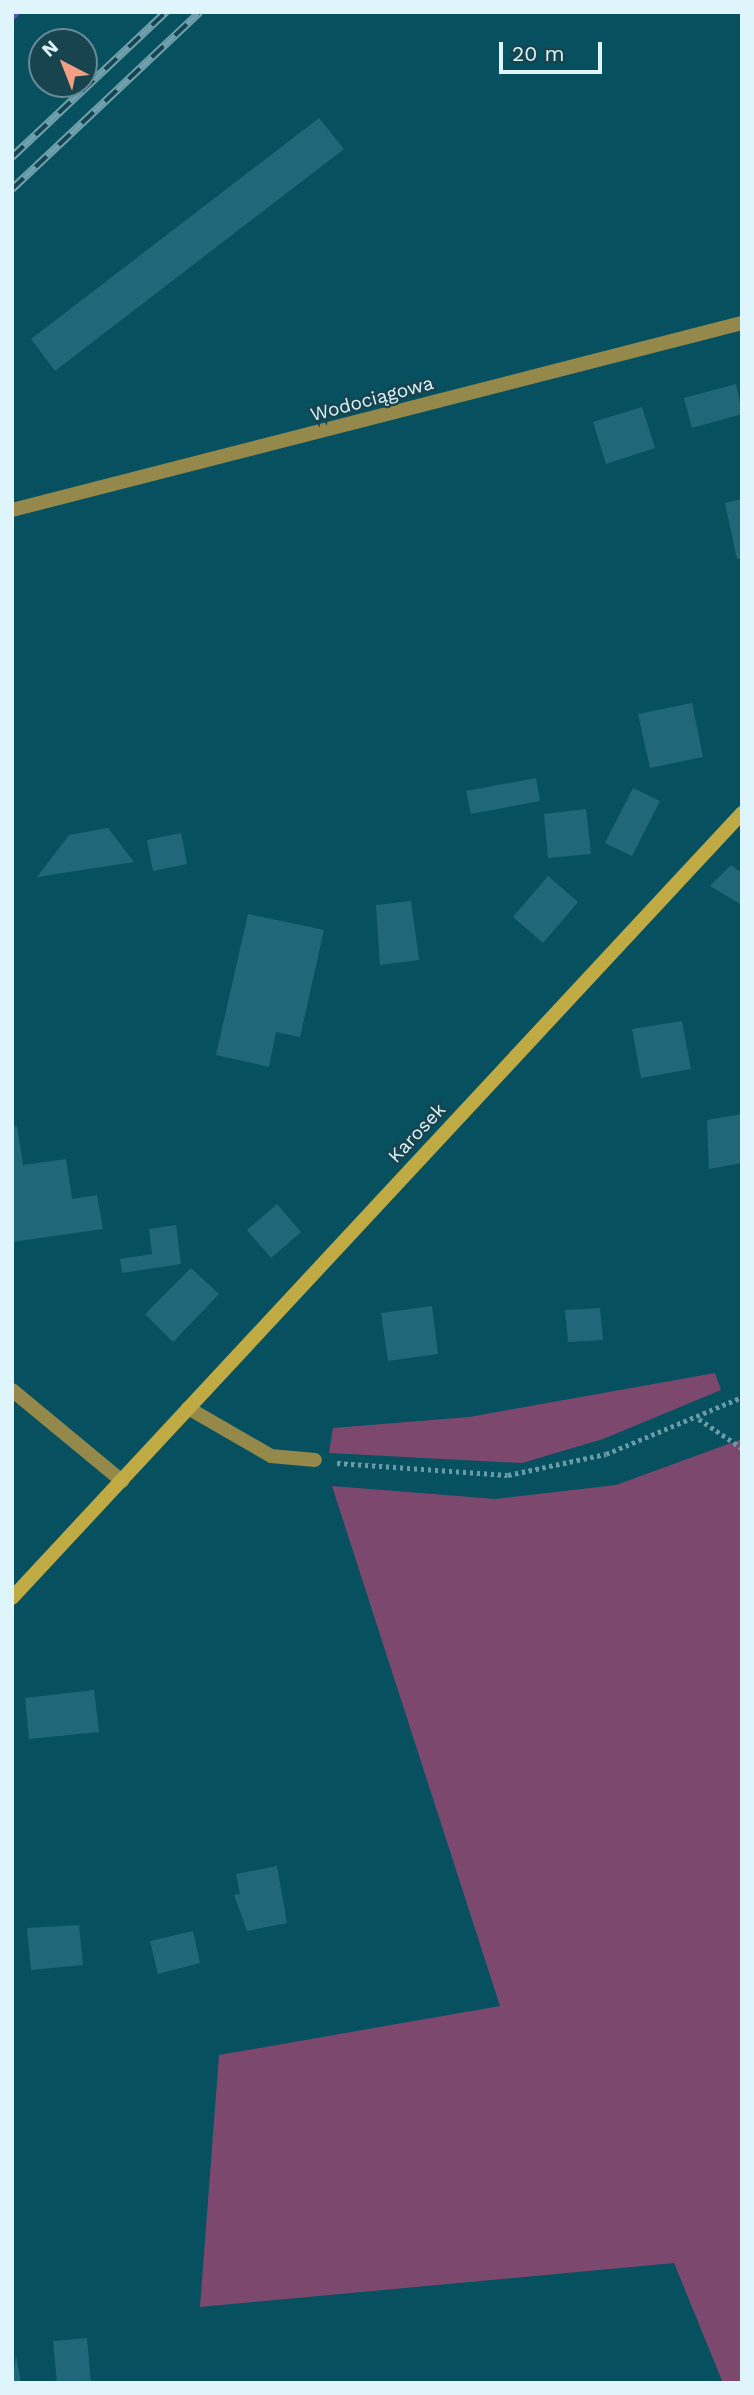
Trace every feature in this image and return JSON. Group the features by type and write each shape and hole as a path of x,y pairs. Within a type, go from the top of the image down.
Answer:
{"street":[{"name":"Wodociągowa","path":"12,510 742,323"},
{"name":"Karosek","path":"12,1598 742,813"},
{"path":"12,1390 122,1481"},
{"path":"188,1408 271,1455 316,1460"}],"path":[{"path":"316,1460 508,1475 606,1454 699,1419 742,1397"},
{"path":"699,1419 742,1448"}],"shaded area":[{"path":"715,1373 721,1390 603,1439 522,1463 329,1453 333,1428 469,1417"},
{"path":"742,1439 742,2383 723,2383 674,2263 200,2307 219,2055 500,2006 332,1486 496,1499 616,1485"}],"building":[{"path":"319,118 344,149 55,371 31,339"},
{"path":"736,384 742,414 692,428 684,398"},
{"path":"642,407 655,448 606,464 593,422"},
{"path":"742,499 742,558 737,559 725,503"},
{"path":"692,703 703,757 650,768 638,714"},
{"path":"536,778 540,801 471,814 466,791"},
{"path":"633,788 660,801 632,856 605,843"},
{"path":"586,809 591,854 548,858 544,814"},
{"path":"108,828 134,862 37,877 69,835"},
{"path":"181,833 187,864 153,871 147,840"},
{"path":"731,865 742,873 742,905 710,886"},
{"path":"548,876 578,902 543,943 513,917"},
{"path":"411,901 419,960 380,965 376,905"},
{"path":"248,914 324,930 300,1037 276,1032 269,1067 216,1055"},
{"path":"682,1021 691,1069 641,1078 632,1029"},
{"path":"742,1114 742,1163 709,1169 707,1120"},
{"path":"17,1126 23,1165 66,1159 72,1199 97,1195 103,1229 12,1242 12,1127"},
{"path":"277,1204 301,1232 271,1258 247,1230"},
{"path":"176,1225 181,1264 122,1273 120,1259 152,1254 149,1229"},
{"path":"191,1268 219,1294 173,1342 145,1314"},
{"path":"432,1306 438,1354 388,1361 381,1313"},
{"path":"600,1308 603,1340 568,1342 565,1310"},
{"path":"94,1690 99,1732 29,1739 25,1698"},
{"path":"277,1866 287,1923 247,1931 234,1895 240,1894 236,1874"},
{"path":"79,1925 83,1965 31,1970 27,1928"},
{"path":"193,1931 200,1963 158,1974 150,1941"},
{"path":"87,2338 91,2383 57,2383 53,2341"},
{"path":"16,2355 21,2383 12,2383"}],"waterway":[{"path":"12,15 15,12"}],"railway":[{"path":"12,157 166,12"},
{"path":"12,189 200,12"}]}
